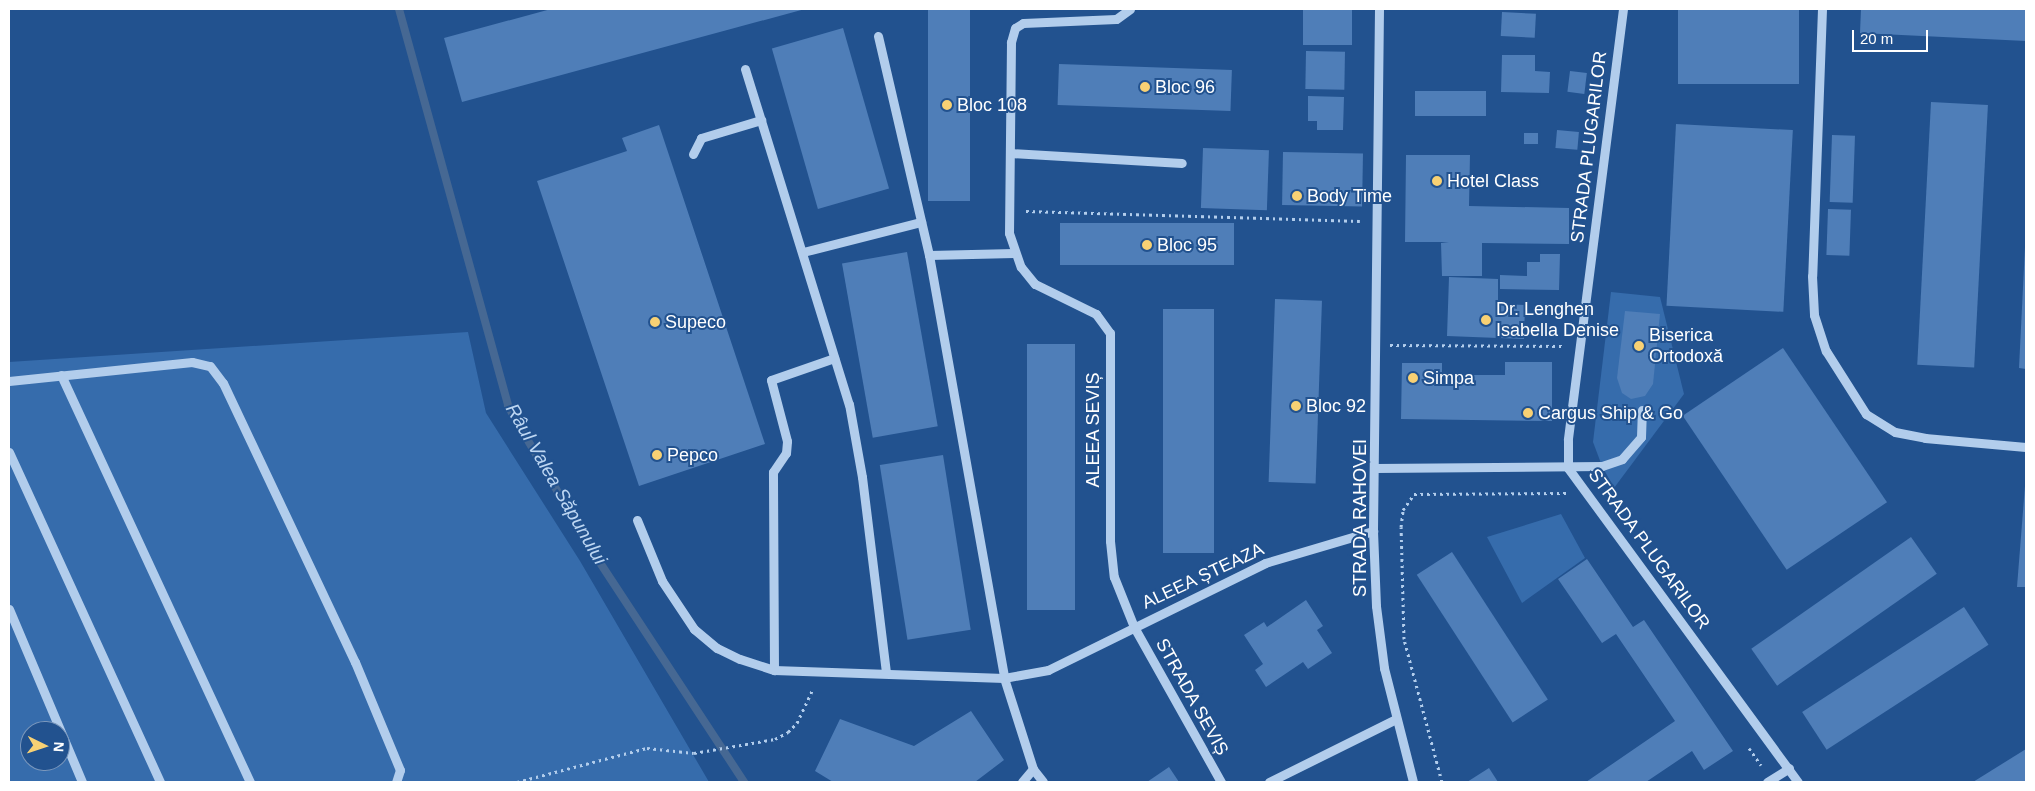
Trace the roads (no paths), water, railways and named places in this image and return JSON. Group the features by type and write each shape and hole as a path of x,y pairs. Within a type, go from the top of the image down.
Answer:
{"street":[{"name":"ALEEA SEVIȘ","path":"1130,9 1116,19 1023,23 1015,28 1011,42 1008,210 1014,253 1026,275 1035,284 1096,314 1110,333 1110,558 1114,577 1134,628"},
{"name":"STRADA RAHOVEI","path":"1379,9 1379,222 1373,531 1379,636 1396,719 1413,782"},
{"name":"STRADA PLUGARILOR","path":"1623,9 1568,440 1568,468 1798,782"},
{"path":"1822,9 1812,276 1814,315 1826,351 1866,414 1895,432 1925,438 2026,447"},
{"path":"878,36 929,255 1004,678 1033,769 1042,782"},
{"path":"745,69 834,358 855,434 886,673"},
{"path":"693,154 701,138 761,120"},
{"path":"1010,152 1182,163"},
{"path":"802,252 921,222"},
{"path":"929,255 1014,253"},
{"path":"774,670 773,472 786,453 787,441 771,380 834,358"},
{"path":"9,381 61,374 192,362 210,366 223,383 355,662 400,770 396,782"},
{"path":"61,374 250,782"},
{"path":"1375,468 1568,468 1602,466 1622,459 1641,438 1642,410"},
{"path":"9,452 160,782"},
{"path":"637,520 662,581 694,629 717,648 774,670 1004,678 1048,670 1134,628"},
{"name":"ALEEA ȘTEAZA","path":"1134,628 1265,563 1373,531"},
{"path":"9,609 82,782"},
{"name":"STRADA SEVIȘ","path":"1134,628 1221,782"},
{"path":"1269,782 1396,719"},
{"path":"1769,781 1788,768"},
{"path":"1022,782 1033,769"}],"waterway":[{"name":"Râul Valea Săpunului","path":"399,9 508,406 591,549 744,782"}],"place":[{"name":"Bloc 96","path":"1145,87"},
{"name":"Bloc 108","path":"947,105"},
{"name":"Hotel Class","path":"1437,181"},
{"name":"Body Time","path":"1297,196"},
{"name":"Bloc 95","path":"1147,245"},
{"name":"Dr. Lenghen Isabella Denise","path":"1486,320"},
{"name":"Supeco","path":"655,322"},
{"name":"Biserica Ortodoxă","path":"1639,346"},
{"name":"Simpa","path":"1413,378"},
{"name":"Bloc 92","path":"1296,406"},
{"name":"Cargus Ship & Go","path":"1528,413"},
{"name":"Pepco","path":"657,455"}]}
